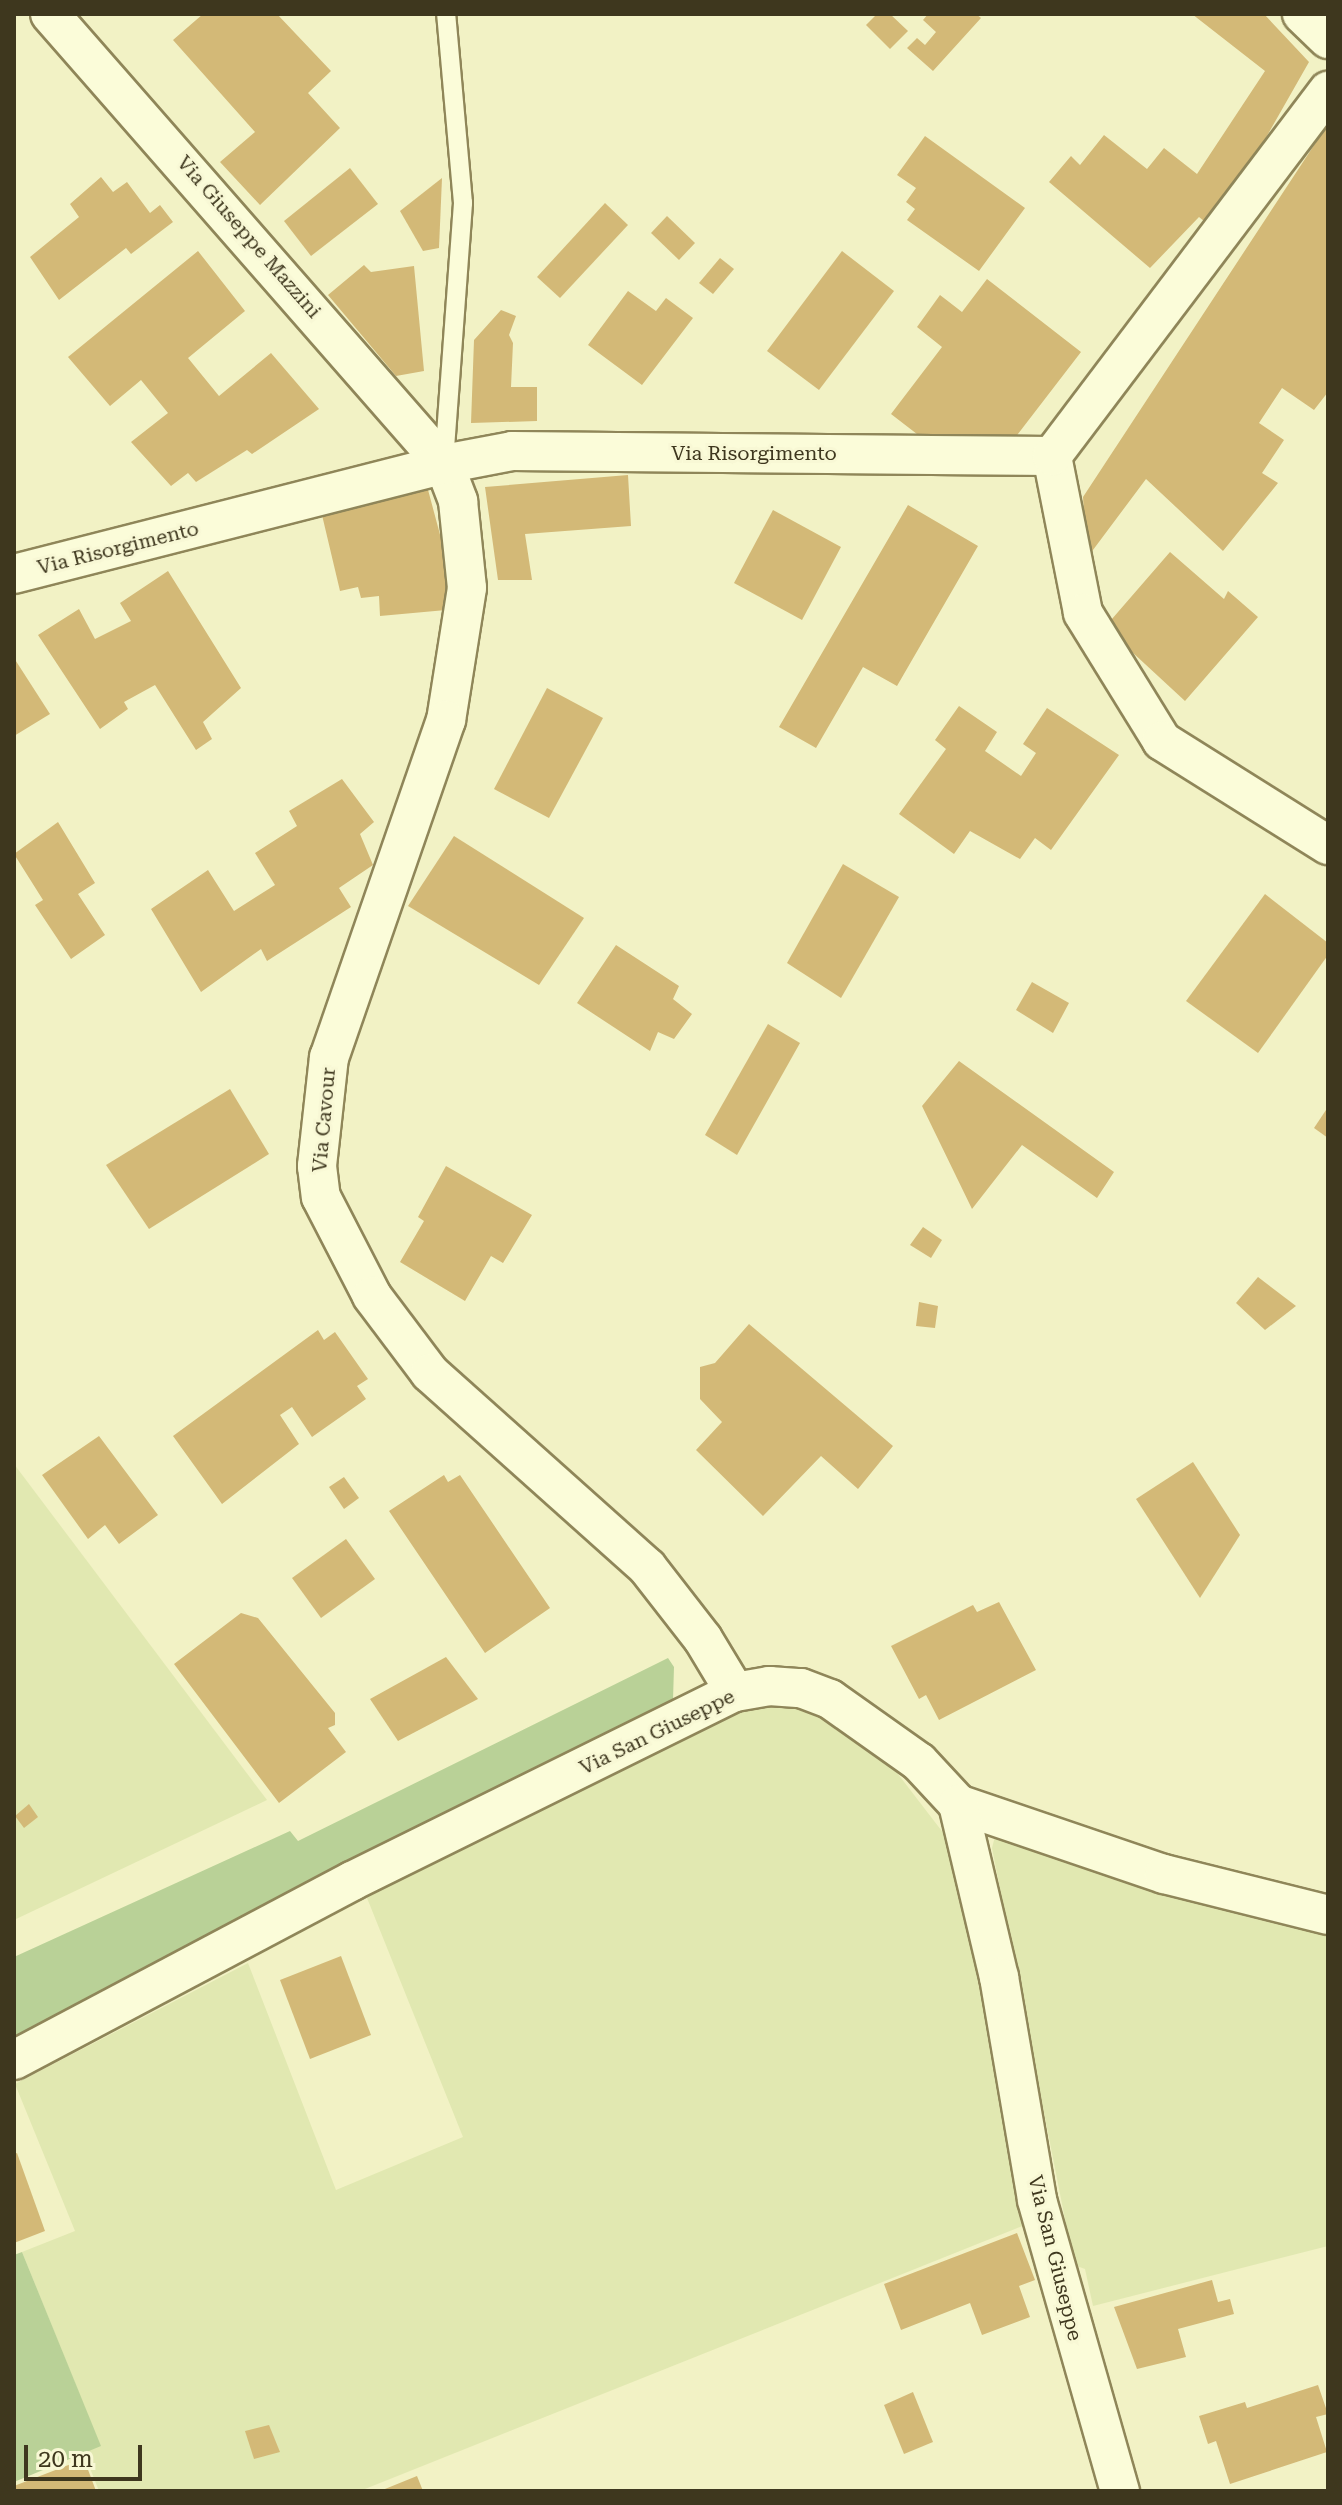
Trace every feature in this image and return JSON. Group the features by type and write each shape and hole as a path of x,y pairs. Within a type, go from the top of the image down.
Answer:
{"street":[{"name":"Via Giuseppe Mazzini","path":"50,14 273,262 444,464"},
{"path":"1302,14 1328,39"},
{"path":"1328,91 1052,456 1083,613 1162,741 1328,845"},
{"name":"Via Risorgimento","path":"14,574 444,464 512,451 1052,456"},
{"name":"Via Cavour","path":"444,464 458,501 467,588 446,720 329,1057 317,1166 321,1197 372,1296 430,1373 647,1567 703,1639 735,1692"},
{"name":"Via San Giuseppe","path":"14,2060 352,1881 735,1692 769,1686 801,1688 830,1699 919,1762 958,1804 999,1977 1037,2200 1120,2491"},
{"path":"958,1804 1164,1874 1328,1915"}],"lane":[{"path":"444,464 463,203 446,14"}],"green space":[{"path":"14,1464 267,1800 14,1920"},
{"path":"668,1658 674,1667 673,1700 667,1708 14,2043 14,1957 290,1831 298,1841"},
{"path":"787,1702 853,1735 891,1765 948,1839 963,1877 1025,2225 360,2491 99,2491 84,2453 100,2445 22,2252 75,2231 15,2084 248,1963 336,2190 463,2137 365,1893 730,1708"},
{"path":"995,1836 1328,1927 1328,2246 1093,2306 1085,2269 1074,2265 992,1848"},
{"path":"22,2252 101,2446 14,2482 14,2255"}],"building":[{"path":"203,14 277,14 331,71 308,93 340,128 260,205 220,162 255,132 173,40"},
{"path":"877,14 890,14 908,31 890,49 866,25"},
{"path":"928,14 976,14 981,18 933,71 907,48 917,38 925,45 936,32 923,20"},
{"path":"1192,14 1264,14 1309,62 1214,229 1199,217 1150,268 1049,182 1071,156 1080,165 1104,135 1147,169 1164,148 1197,174 1265,71"},
{"path":"1328,124 1328,392 1314,410 1282,388 1259,423 1284,440 1262,473 1278,483 1223,551 1146,479 1087,558 1083,497"},
{"path":"925,136 1025,208 979,271 907,220 915,209 906,202 916,188 897,175"},
{"path":"350,168 378,204 311,256 284,221"},
{"path":"101,177 113,192 127,182 150,213 160,205 173,222 131,254 126,248 59,300 30,257 79,217 70,204"},
{"path":"442,178 439,248 423,251 400,211"},
{"path":"605,203 628,225 560,298 537,277"},
{"path":"667,216 695,243 679,260 651,233"},
{"path":"198,251 245,311 188,358 219,396 271,353 319,409 252,454 247,450 196,482 188,473 171,486 131,442 168,413 141,380 110,406 68,357"},
{"path":"842,251 894,291 819,390 767,351"},
{"path":"720,258 734,269 713,294 699,283"},
{"path":"364,265 371,272 414,266 424,371 396,376 328,295"},
{"path":"987,279 1081,352 1011,443 926,441 891,414 942,347 917,327 940,295 962,312"},
{"path":"628,291 656,311 666,298 693,318 642,385 588,345"},
{"path":"501,310 516,316 509,335 513,343 511,387 537,387 537,421 471,423 474,340"},
{"path":"628,475 631,526 525,534 532,580 498,580 485,487"},
{"path":"427,486 446,557 446,610 380,616 379,596 361,598 358,587 340,591 322,515"},
{"path":"908,505 978,546 897,686 863,667 816,748 779,727"},
{"path":"773,510 841,547 802,620 734,583"},
{"path":"1170,552 1224,599 1228,591 1258,617 1185,701 1105,627"},
{"path":"168,571 241,688 203,722 212,739 196,750 155,685 124,702 128,709 100,729 38,635 79,609 95,639 131,621 120,603"},
{"path":"14,658 50,714 14,736"},
{"path":"547,688 603,718 549,818 494,789"},
{"path":"959,706 997,732 985,751 1021,776 1036,753 1023,744 1047,708 1119,755 1051,850 1035,838 1020,859 970,831 954,854 899,814 946,749 935,740"},
{"path":"342,779 374,822 360,834 373,865 339,888 351,907 267,961 261,949 201,992 151,909 208,870 234,911 275,885 255,853 297,826 289,811"},
{"path":"58,822 95,883 78,894 105,935 71,959 35,905 43,900 14,854"},
{"path":"454,836 584,918 539,985 408,906"},
{"path":"843,864 899,897 841,998 787,963"},
{"path":"1265,894 1328,943 1328,955 1258,1053 1186,1001"},
{"path":"616,945 679,986 673,999 692,1014 674,1039 658,1032 650,1051 577,1003"},
{"path":"1032,982 1069,1003 1053,1033 1016,1010"},
{"path":"768,1024 800,1043 737,1155 705,1135"},
{"path":"959,1061 1114,1172 1097,1198 1022,1145 972,1209 922,1106"},
{"path":"230,1089 269,1154 149,1229 106,1165"},
{"path":"1328,1107 1328,1138 1314,1128"},
{"path":"446,1166 532,1215 503,1263 491,1256 465,1301 400,1262 424,1221 418,1217"},
{"path":"923,1227 942,1240 931,1258 910,1245"},
{"path":"1258,1277 1296,1306 1265,1330 1236,1303"},
{"path":"919,1302 938,1306 935,1328 916,1326"},
{"path":"749,1324 893,1446 858,1489 821,1456 763,1516 696,1450 722,1422 700,1399 700,1367 715,1363"},
{"path":"318,1330 324,1340 335,1332 368,1379 357,1386 366,1399 312,1437 292,1407 280,1415 299,1444 222,1504 173,1436"},
{"path":"99,1436 158,1515 119,1544 105,1525 88,1539 42,1475"},
{"path":"1193,1462 1240,1535 1200,1598 1136,1499"},
{"path":"444,1475 448,1482 460,1475 550,1608 485,1653 389,1511"},
{"path":"344,1477 359,1498 344,1509 329,1487"},
{"path":"346,1539 375,1579 321,1618 292,1578"},
{"path":"999,1602 1036,1670 939,1720 926,1695 919,1699 891,1646 973,1605 977,1612"},
{"path":"241,1613 258,1618 335,1713 335,1725 328,1728 346,1752 279,1803 174,1664"},
{"path":"446,1657 478,1699 398,1741 370,1699"},
{"path":"29,1804 38,1817 24,1828 15,1816"},
{"path":"341,1956 371,2035 310,2059 280,1980"},
{"path":"17,2153 45,2231 14,2243 14,2154"},
{"path":"1017,2233 1035,2280 1019,2286 1030,2317 982,2335 970,2303 901,2330 884,2284"},
{"path":"1212,2280 1218,2302 1230,2299 1234,2314 1178,2329 1186,2357 1137,2369 1114,2307"},
{"path":"1318,2385 1328,2414 1316,2417 1327,2452 1230,2484 1216,2441 1208,2444 1199,2416 1245,2402 1247,2408"},
{"path":"913,2392 933,2442 904,2454 884,2405"},
{"path":"269,2425 280,2452 254,2459 245,2431"},
{"path":"84,2459 96,2491 14,2491 14,2486"},
{"path":"417,2476 423,2491 380,2491"}]}
